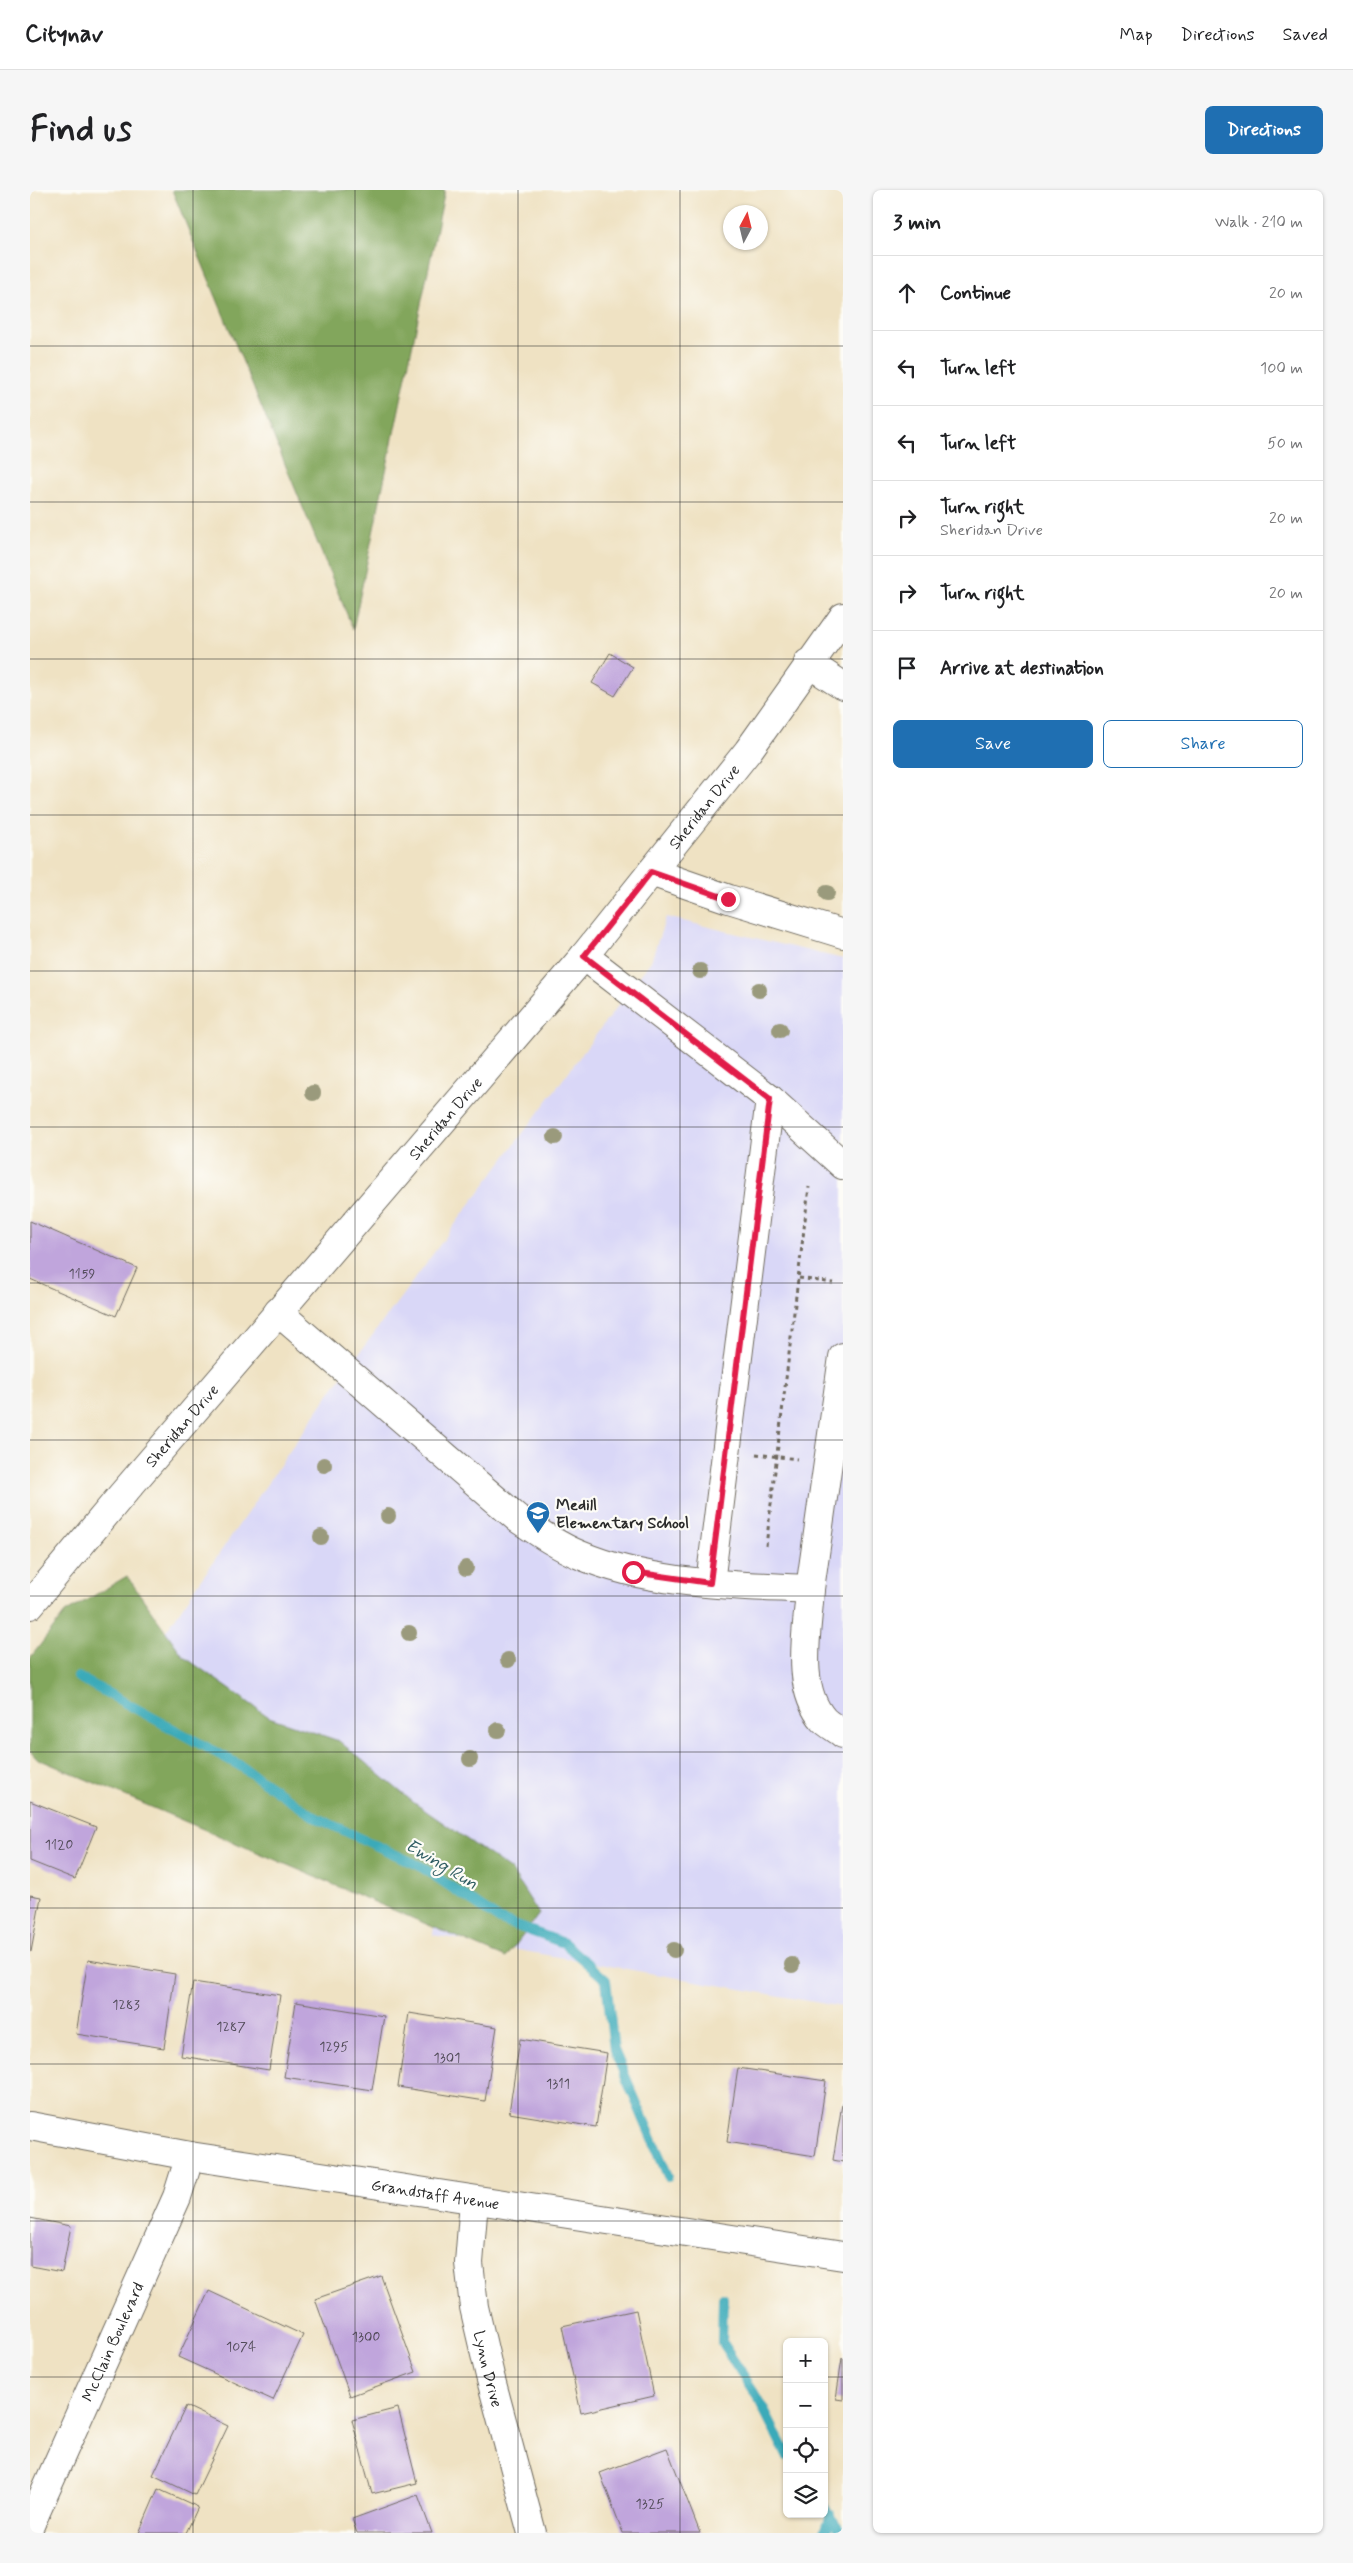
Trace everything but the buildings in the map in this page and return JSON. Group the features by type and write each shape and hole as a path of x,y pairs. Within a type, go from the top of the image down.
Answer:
{"street":[{"name":"Sheridan Drive","path":"30,1605 278,1312 584,956 748,751 843,617"},
{"path":"808,664 843,686"},
{"path":"651,872 728,899 843,934"},
{"path":"584,956 770,1099 843,1166"},
{"path":"710,1583 770,1099"},
{"path":"278,1312 517,1518 549,1539 579,1555 633,1572 710,1583 810,1589"},
{"path":"843,1357 810,1589 807,1660 809,1688 814,1705 825,1720 843,1734"},
{"name":"Grandstaff Avenue","path":"30,2126 190,2156 843,2256"},
{"name":"McClain Boulevard","path":"30,2526 177,2197 190,2156"},
{"name":"Lynn Drive","path":"474,2201 469,2263 474,2307 490,2376 532,2533"}],"path":[{"path":"766,1546 809,1187"},
{"path":"799,1278 834,1283"},
{"path":"776,1457 802,1460"}],"shaded area":[{"name":"Medill Elementary School","path":"666,917 843,959 843,2007 433,1935 443,1848 135,1676 331,1391 651,961"}],"green space":[{"path":"172,190 445,190 353,629"},
{"path":"127,1576 183,1656 269,1717 339,1741 413,1802 511,1870 539,1914 506,1958 36,1758 30,1751 30,1658 65,1613"}],"waterway":[{"name":"Ewing Run","path":"78,1677 239,1765 315,1817 420,1866 500,1920 564,1943 606,1980 614,2050 668,2176"},
{"name":"Ewing Run","path":"723,2298 722,2343 758,2398 783,2448"},
{"name":"Ewing Run","path":"828,2514 842,2533"},
{"path":"825,2533 831,2515"}],"place":[{"name":"Medill Elementary School","path":"538,1534"}],"route":[{"path":"633,1572 710,1583 770,1099 584,956 651,872 728,899"}]}
